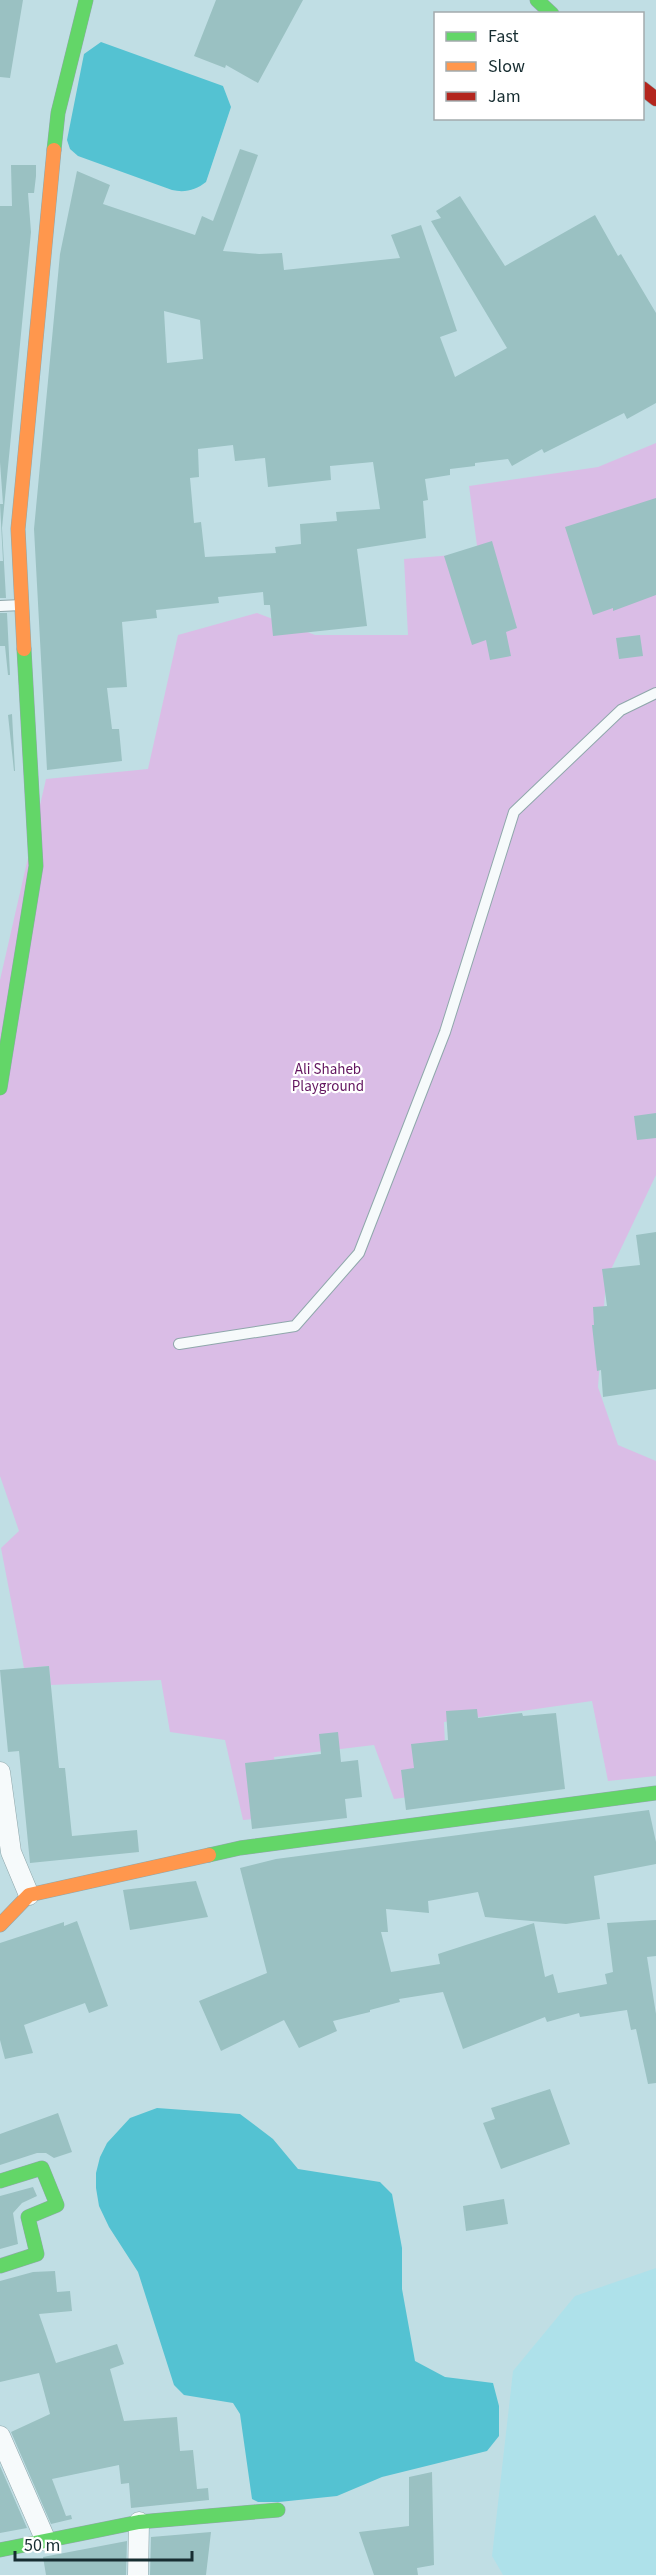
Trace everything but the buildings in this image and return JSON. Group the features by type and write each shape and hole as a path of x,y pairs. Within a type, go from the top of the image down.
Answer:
{"main road":[{"path":"0,1088 36,866 23,605 9,529 58,113 86,0"},
{"path":"537,0 550,12"},
{"path":"644,90 656,99"},
{"path":"0,1925 29,1895 240,1848 656,1793"},
{"path":"0,2181 42,2168 57,2205 28,2217 37,2254 0,2266"},
{"path":"0,2550 139,2522 278,2510"}],"street":[{"path":"0,1772 5,1854 29,1895"},
{"path":"0,2436 46,2541"},
{"path":"138,2575 139,2522"}],"lane":[{"path":"0,606 23,605"},
{"path":"179,1344 295,1326 359,1253 445,1032 514,812 621,710 656,693"}],"shaded area":[{"path":"656,2268 656,2575 503,2575 492,2556 513,2371 575,2296"}],"green space":[{"name":"Ali Shaheb Playground","path":"656,443 656,1175 606,1280 598,1387 618,1445 656,1461 656,1776 608,1781 592,1701 444,1722 447,1792 394,1799 374,1745 274,1757 283,1816 243,1820 225,1740 170,1732 161,1680 51,1685 49,1666 24,1668 1,1548 19,1531 0,1476 0,980 46,779 148,769 178,635 257,613 315,635 408,635 404,559 478,553 469,486 598,467"}],"water":[{"path":"101,42 223,86 231,107 206,182 190,190 172,190 78,156 70,149 67,140 84,54"},
{"path":"157,2108 240,2114 273,2139 298,2169 380,2182 392,2194 402,2248 402,2289 415,2361 445,2377 493,2383 499,2406 499,2436 487,2451 382,2477 337,2496 279,2502 258,2502 252,2499 240,2414 233,2403 184,2395 174,2385 138,2272 109,2227 99,2206 96,2173 107,2143 130,2118"}],"traffic: fast":[{"path":"54,150 58,113 86,0"},
{"path":"537,0 550,12"},
{"path":"0,1088 36,866 24,649"},
{"path":"209,1855 240,1848 656,1793"},
{"path":"0,2181 42,2168 57,2205 28,2217 37,2254 0,2266"},
{"path":"0,2550 139,2522 278,2510"}],"traffic: slow":[{"path":"24,649 18,529 54,150"},
{"path":"0,1925 29,1895 209,1855"}],"traffic: jam":[{"path":"644,90 656,99"}]}
